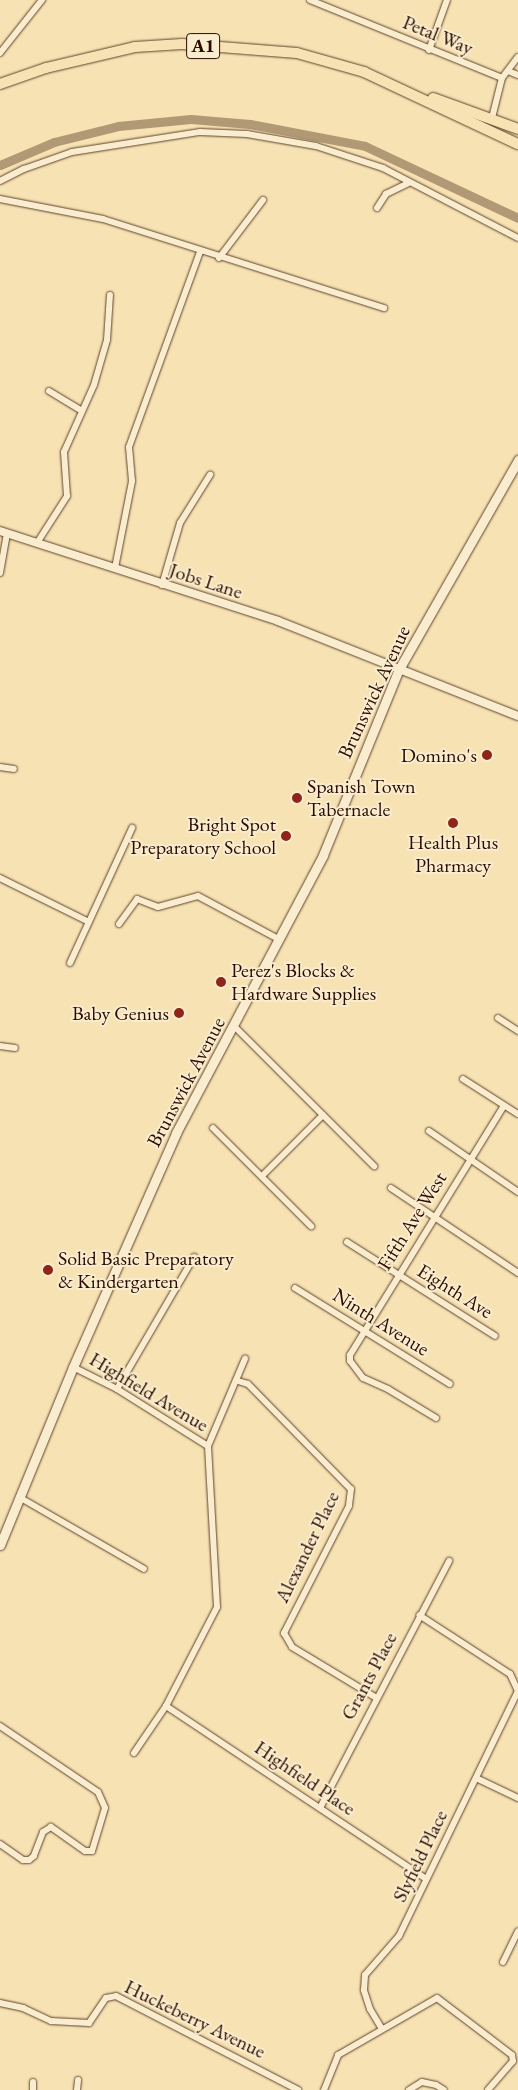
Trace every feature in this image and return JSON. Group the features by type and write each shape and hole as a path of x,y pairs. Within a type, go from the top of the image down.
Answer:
{"main road":[{"name":"A1","path":"0,84 90,57 135,48 182,44 297,53 364,72 518,144"},
{"name":"A1","path":"406,90 492,118 518,129"},
{"name":"Brunswick Avenue","path":"0,1544 74,1367 176,1133 235,1026 324,855 399,669 518,460"}],"street":[{"path":"0,53 42,0"},
{"name":"Petal Way","path":"310,0 429,50 502,78"},
{"path":"429,50 447,0"},
{"path":"492,118 502,78 518,57"},
{"path":"508,71 518,75"},
{"path":"0,181 24,169 72,152 200,132 247,134 316,146 383,168 518,238"},
{"path":"377,208 386,194 409,183"},
{"path":"0,199 103,219 200,252 384,308"},
{"path":"219,258 263,200"},
{"path":"115,568 132,481 129,447 200,252"},
{"path":"37,544 67,496 64,452 80,410 94,385 107,340 110,295"},
{"path":"49,391 80,410"},
{"path":"162,585 180,523 210,475"},
{"path":"0,573 4,533"},
{"name":"Jobs Lane","path":"4,533 278,621 518,716"},
{"path":"0,767 14,769"},
{"path":"70,963 132,828"},
{"path":"0,878 89,922"},
{"path":"119,924 137,900 158,907 198,896 280,940"},
{"path":"498,1018 518,1030"},
{"path":"235,1026 374,1166"},
{"path":"0,1046 15,1048"},
{"path":"463,1079 518,1114"},
{"name":"Fifth Ave West","path":"436,1418 388,1389 363,1378 350,1361 350,1355 432,1218 504,1106"},
{"path":"262,1176 323,1115"},
{"path":"213,1128 311,1226"},
{"path":"429,1131 518,1192"},
{"path":"391,1188 432,1218 518,1273"},
{"name":"Eighth Ave","path":"347,1242 495,1336"},
{"path":"117,1389 194,1257"},
{"name":"Ninth Avenue","path":"295,1288 450,1384"},
{"path":"134,1753 166,1706 217,1607 208,1446 238,1381 245,1359"},
{"name":"Highfield Avenue","path":"74,1367 117,1389 208,1446"},
{"name":"Alexander Place","path":"238,1381 248,1384 351,1489 349,1506 284,1633 292,1647 375,1697"},
{"path":"19,1497 144,1569"},
{"name":"Grants Place","path":"320,1808 375,1697 449,1561"},
{"path":"419,1615 510,1674 518,1691"},
{"name":"Slyfield Place","path":"382,2029 366,1997 365,1975 399,1936 518,1691"},
{"name":"Highfield Place","path":"166,1706 426,1878"},
{"path":"0,1726 98,1792 105,1808 92,1851 85,1851 51,1827 43,1832 34,1856 30,1860 23,1860 0,1844"},
{"path":"476,1778 518,1798"},
{"path":"502,1962 518,1931"},
{"name":"Huckeberry Avenue","path":"0,2003 23,2008 51,2021 89,2023 106,1998 116,1996 298,2090"},
{"path":"324,2090 338,2055 432,2000 443,2000 512,2055 513,2061 488,2090"},
{"path":"77,2090 78,2080"},
{"path":"33,2082 33,2090"},
{"path":"409,2090 422,2082 444,2090"}],"waterway":[{"path":"0,165 54,142 118,126 191,119 250,124 365,146 518,218"}],"place":[{"name":"Domino's","path":"487,755"},
{"name":"Spanish Town Tabernacle","path":"297,798"},
{"name":"Health Plus Pharmacy","path":"453,823"},
{"name":"Bright Spot Preparatory School","path":"286,836"},
{"name":"Perez's Blocks & Hardware Supplies","path":"221,982"},
{"name":"Baby Genius","path":"179,1013"},
{"name":"Solid Basic Preparatory & Kindergarten","path":"48,1270"}]}
